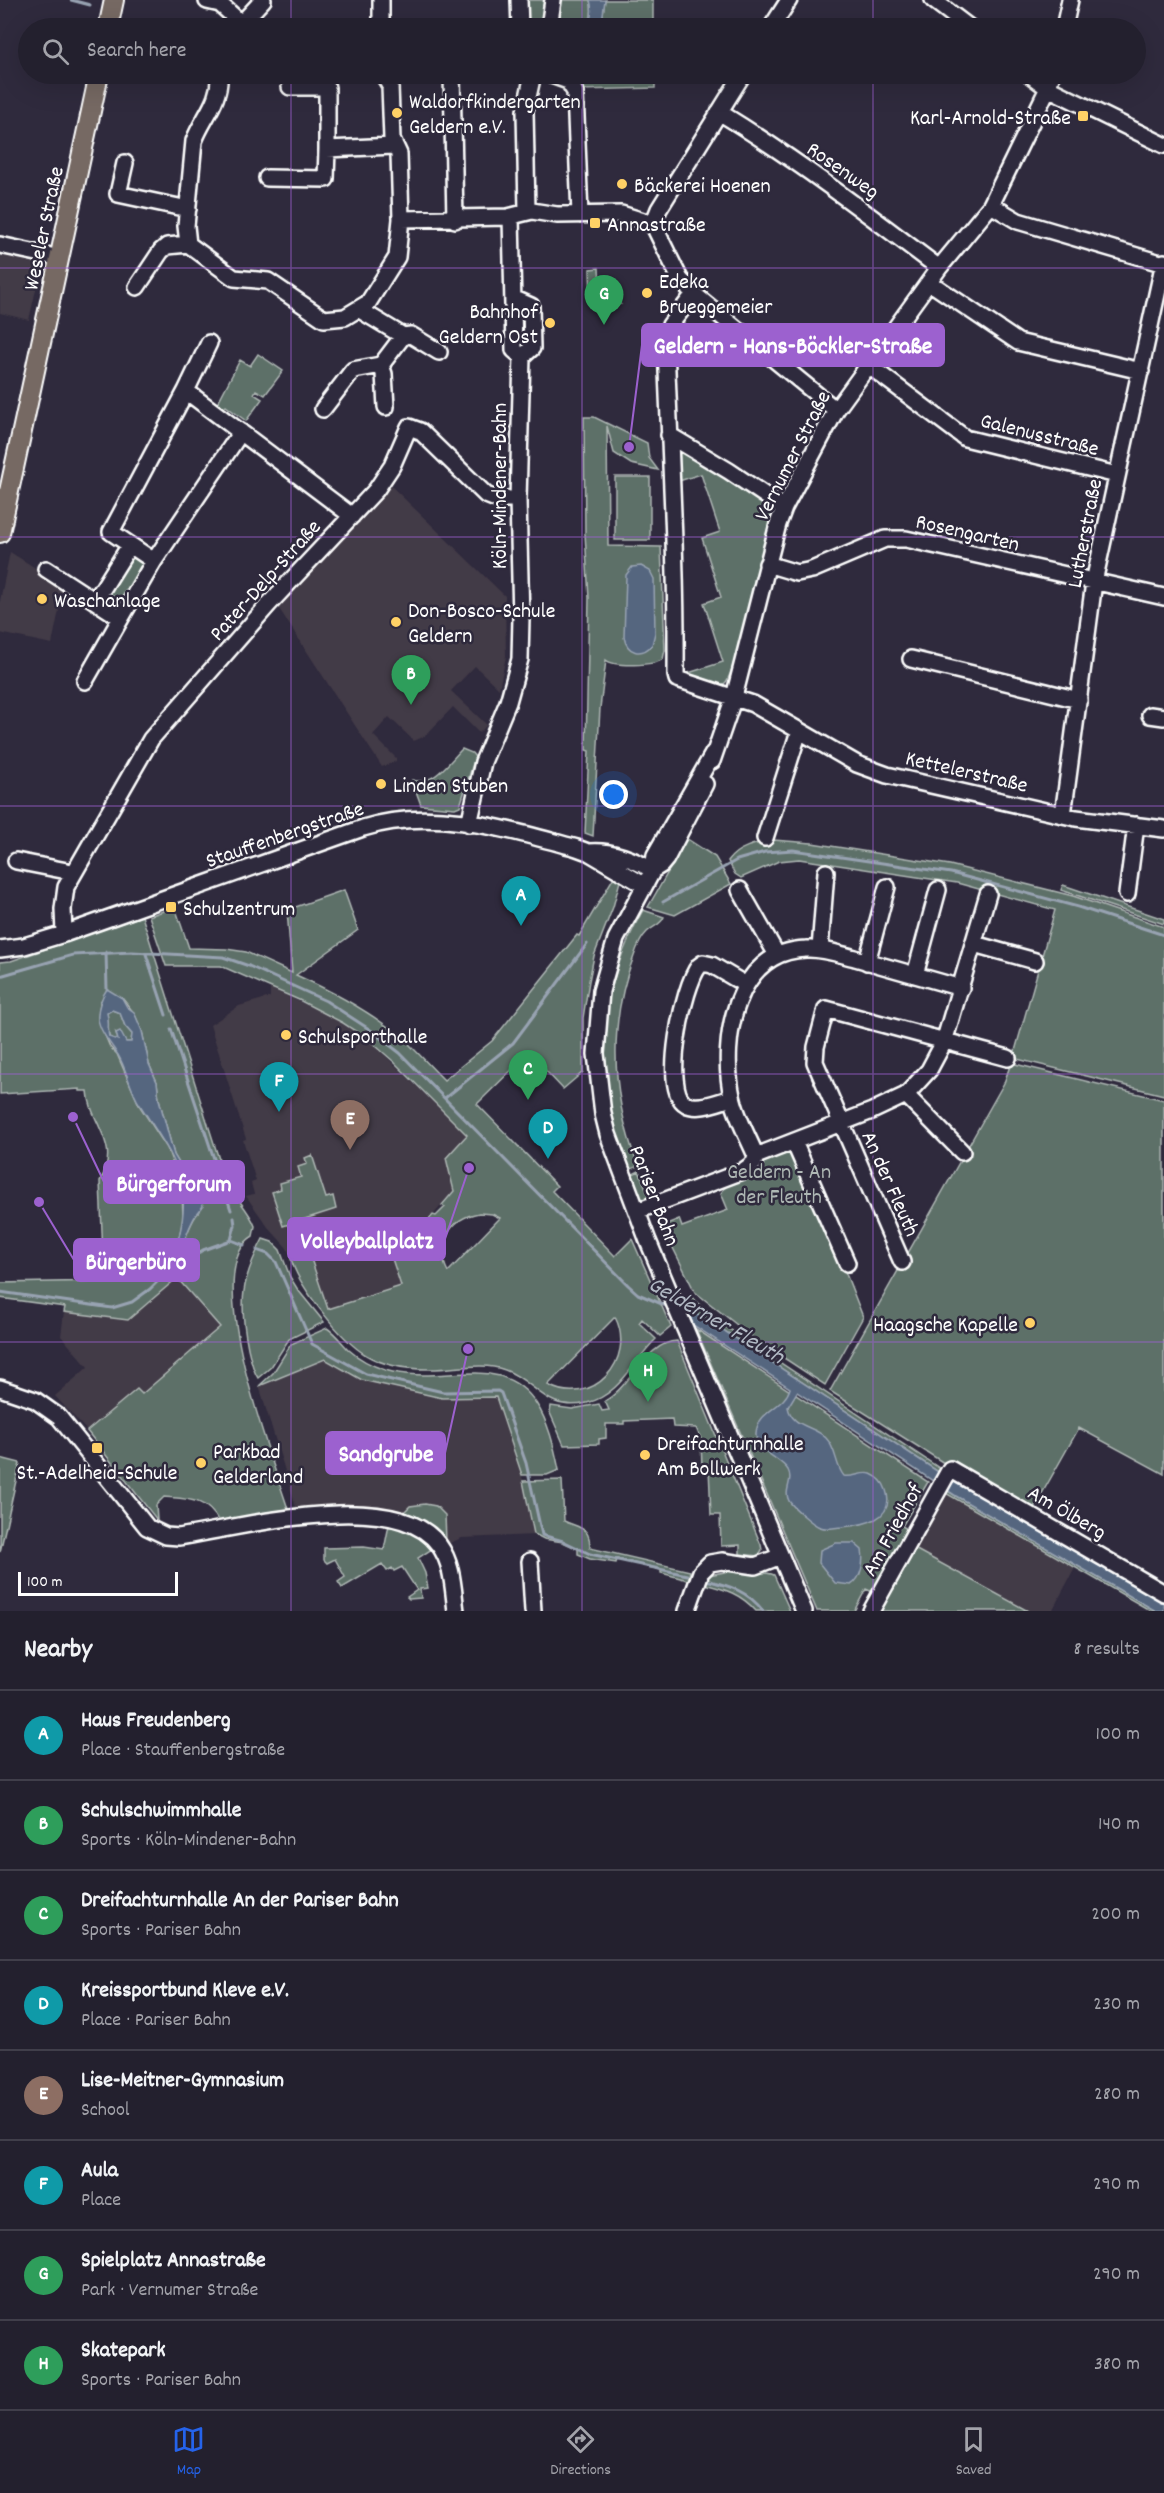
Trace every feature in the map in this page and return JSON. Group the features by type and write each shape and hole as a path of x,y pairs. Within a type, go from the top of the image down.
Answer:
{"main road":[{"path":"110,18 114,0"},
{"name":"Weseler Straße","path":"0,532 2,511 97,84"}],"street":[{"path":"246,18 263,0"},
{"path":"381,0 381,18"},
{"path":"519,0 520,18"},
{"path":"550,18 553,0"},
{"path":"777,18 789,0"},
{"path":"933,0 957,18"},
{"path":"1066,18 1070,0"},
{"path":"207,1 220,4 232,18"},
{"path":"188,244 188,209 194,141 199,128 214,105 220,84"},
{"path":"137,287 161,251 167,246 188,244 234,278 268,281 324,319 345,317 360,310 368,303 397,257 401,219 399,154 392,140 389,84"},
{"path":"452,84 455,219"},
{"path":"529,211 525,111 531,84"},
{"path":"570,84 575,92 580,215"},
{"path":"653,224 659,209 737,84"},
{"name":"Vernumer Straße","path":"644,885 653,870 666,858 695,807 709,774 714,752 734,697 767,564 784,508 836,410 939,268 991,205 1049,84"},
{"path":"1055,84 1164,145"},
{"path":"267,178 326,179 327,87 290,87"},
{"name":"Rosenweg","path":"719,112 759,137 869,214 939,268"},
{"path":"327,149 394,146"},
{"path":"125,164 118,194 188,209"},
{"path":"991,205 1018,221 1164,263"},
{"path":"401,219 511,217 529,211 549,215 621,214 653,224 680,279 694,294 836,410"},
{"name":"Köln-Mindener-Bahn","path":"469,824 483,762 508,702 520,659 518,499 522,357 532,348 531,306 513,298 511,217"},
{"path":"0,245 60,258"},
{"name":"Lutherstraße","path":"1063,815 1094,582 1164,263"},
{"path":"929,282 1018,342 1141,371"},
{"path":"694,294 676,315 666,336 676,591 676,675 681,682 734,697"},
{"path":"360,310 403,336 411,335 439,352"},
{"path":"322,409 352,370 381,365 403,336"},
{"path":"154,561 111,532 209,343"},
{"path":"381,365 384,374 386,407"},
{"name":"Galenusstraße","path":"868,365 965,438 1117,475"},
{"path":"186,391 352,516"},
{"name":"Pater-Delp-Straße","path":"63,934 63,897 72,872 157,731 387,475 405,432 412,427 420,431 486,495 496,499 518,499"},
{"path":"85,681 154,561 241,432"},
{"path":"669,435 784,508"},
{"name":"Rosengarten","path":"767,564 796,573 812,570 885,539 906,539 1164,597"},
{"path":"95,601 130,545"},
{"path":"46,569 122,618"},
{"path":"911,659 1079,700"},
{"name":"Kettelerstraße","path":"734,697 753,704 857,764 887,775 1063,815 1164,828"},
{"path":"765,838 799,731"},
{"name":"Stauffenbergstraße","path":"0,949 24,946 63,934 374,824 397,819 425,818 469,824 588,852 644,885"},
{"path":"1127,894 1136,825"},
{"name":"Stauffenbergstraße","path":"588,852 598,851 624,857 653,870"},
{"path":"16,861 72,872"},
{"path":"820,949 826,872"},
{"name":"Pariser Bahn","path":"644,885 610,955 601,991 597,1031 597,1076 603,1114 608,1134 637,1211 804,1611"},
{"path":"867,962 887,887"},
{"path":"740,890 777,955"},
{"path":"915,975 938,890"},
{"name":"An der Fleuth","path":"637,1211 743,1171 754,1164 756,1156 841,1124 906,1095 928,1070 944,1042 988,894"},
{"path":"974,944 1035,962"},
{"path":"756,1156 732,1098 728,1064 729,1038 735,1011 746,985 757,970 777,955 797,949 820,949 961,988"},
{"path":"732,1098 698,1106 683,1102 677,1081 677,1033 685,996 699,966 703,963 712,965 746,985"},
{"path":"841,1124 815,1062 816,1047 826,1009 1008,1058"},
{"path":"906,1095 962,1152"},
{"name":"An der Fleuth","path":"841,1124 902,1262"},
{"path":"794,1142 847,1263"},
{"path":"0,1388 23,1395 45,1406 59,1417 147,1527 156,1533 179,1537 321,1515 373,1514 397,1518 416,1526 439,1544 452,1575 456,1611"},
{"name":"Am Friedhof","path":"871,1611 948,1471"},
{"name":"Am Ölberg","path":"948,1471 1164,1593"},
{"path":"687,1611 701,1572 710,1563 722,1561 755,1566 781,1556"},
{"path":"530,1561 533,1611"}],"shaded area":[{"path":"0,255 34,263 40,272 29,320 0,313"},
{"name":"Don-Bosco-Schule Geldern","path":"388,483 505,596 506,656 499,689 475,666 451,691 487,725 479,733 453,707 425,736 414,741 389,717 373,735 396,758 396,761 382,767 278,607"},
{"path":"10,552 64,586 52,644 0,633 0,601"},
{"path":"270,988 326,1014 369,1040 467,1135 446,1158 454,1191 414,1237 378,1216 401,1286 328,1309 309,1254 291,1259 287,1248 268,1227 246,1196 254,1194 251,1183 256,1181 243,1140 246,1139 210,1025 239,1006 270,997"},
{"path":"177,1278 221,1327 142,1394 137,1389 87,1431 55,1396 88,1367 61,1336 64,1312 128,1320"},
{"path":"325,1359 362,1380 466,1398 496,1397 520,1467 535,1535 462,1538 447,1544 428,1524 396,1510 360,1506 314,1509 296,1507 259,1386"},
{"path":"942,1491 1075,1568 1052,1611 1028,1611 911,1547"}],"green space":[{"path":"523,0 548,0 544,18 524,18"},
{"path":"559,0 590,0 590,18 557,18"},
{"path":"605,0 653,0 653,18 602,18"},
{"path":"574,84 655,84 655,88 580,90"},
{"path":"599,268 600,285 611,284 619,291 613,299 620,304 591,304 590,269"},
{"path":"258,354 283,371 265,395 256,390 254,394 262,399 246,421 226,406 221,412 215,408 240,360 250,366"},
{"path":"584,417 594,417 647,443 649,458 658,470 631,464 614,453 607,426 608,546 661,547 665,650 663,659 651,663 625,665 606,660 600,708 593,836 585,833 589,751 586,750 589,598 585,533"},
{"path":"682,448 761,500 771,511 772,517 736,657 730,674 725,683 721,685 682,675 723,662 704,603 721,597 702,538 720,532 701,474 679,481 676,450"},
{"path":"615,477 650,477 650,540 615,540"},
{"path":"130,552 148,564 123,602 104,590"},
{"path":"462,749 472,753 475,757 460,806 455,808 421,805 412,780 420,781 434,777"},
{"path":"687,839 715,857 731,884 675,915 648,907"},
{"path":"773,840 812,843 950,865 1073,896 1164,927 1164,1095 1013,1058 1055,910 957,883 799,859 779,861 741,878 735,874 728,861 732,856 748,846"},
{"path":"615,875 620,881 613,907 594,956 589,981 583,1018 583,1072 563,1089 529,1053 477,1104 557,1186 552,1191 615,1256 632,1239 671,1327 660,1336 642,1319 639,1323 656,1339 608,1393 587,1403 573,1405 551,1400 516,1375 496,1367 412,1368 373,1359 345,1338 322,1312 295,1271 291,1259 309,1253 328,1309 401,1286 378,1216 414,1236 433,1215 436,1216 445,1207 442,1205 454,1191 446,1158 467,1135 393,1061 369,1040 343,1023 299,1000 221,966 166,966 149,916 175,907 189,948 246,952 292,973 287,910 344,890 358,930 296,975 369,1013 408,1043 444,1080 492,1041 577,935 579,936","holes":["479,1213 492,1214 500,1218 448,1272 443,1252 447,1234 460,1221","615,1317 620,1333 620,1349 615,1364 606,1376 580,1391 564,1391 548,1385"]},
{"path":"1063,885 1164,919 1164,924 1061,890"},
{"path":"643,910 664,917 659,924 647,932 639,943 625,982 620,1009 616,1061 618,1088 629,1140 638,1166 629,1170 609,1102 604,1038 615,975"},
{"path":"142,916 224,1175 255,1226 253,1236 238,1255 233,1285 236,1324 256,1410 288,1509 219,1522 209,1508 203,1504 189,1499 164,1497 156,1505 157,1520 87,1431 137,1389 142,1394 220,1327 177,1278 128,1320 64,1312 65,1307 0,1298 0,1283 104,1281 100,1181 108,1156 88,1091 80,1091 80,1089 0,1094 0,962 11,961","holes":["104,996 122,998 134,1013 142,1031 174,1155 189,1180 193,1181 200,1211 189,1229 177,1266 168,1272 176,1251 183,1220 182,1188 167,1148 139,1105 117,1054 110,1047 98,1019 100,1002"]},
{"path":"112,1010 120,1013 125,1026 132,1034 131,1042 126,1042 116,1033 118,1039 115,1041 109,1037 107,1012"},
{"path":"1011,1063 1164,1100 1164,1474 1079,1428 1031,1513 957,1464 949,1460 944,1463 830,1391 1004,1083"},
{"name":"Geldern - An der Fleuth","path":"794,1142 863,1317 825,1385 755,1339 695,1292 662,1226 679,1219 682,1227 728,1210 721,1193 730,1181"},
{"path":"312,1155 326,1198 333,1196 336,1209 283,1226 272,1192 281,1189 280,1183 301,1177 298,1167 307,1164 305,1158"},
{"path":"639,1171 651,1201 640,1199 631,1175"},
{"path":"263,1239 272,1242 280,1250 290,1277 324,1322 289,1339 271,1367 258,1378 248,1348 243,1305 246,1280"},
{"path":"691,1296 710,1316 945,1472 943,1475 717,1326 687,1309 683,1299"},
{"path":"327,1328 357,1356 385,1370 419,1375 476,1373 496,1375 513,1381 526,1391 544,1418 559,1470 547,1475 522,1475 496,1397 442,1398 362,1380 325,1359 259,1386 273,1373 291,1344"},
{"path":"696,1329 928,1482 902,1526 912,1532 877,1594 866,1589 854,1611 817,1611"},
{"path":"677,1341 761,1545 762,1550 758,1556 740,1554 740,1545 721,1546 720,1515 711,1515 709,1468 702,1468 701,1439 696,1428 673,1427 672,1419 624,1421 624,1424 606,1424 606,1438 599,1439 599,1444 564,1445 550,1413 551,1406 572,1409 599,1404 602,1411 609,1410 605,1401 614,1395 648,1357 667,1343"},
{"path":"0,1458 20,1463 0,1552"},
{"path":"951,1475 1164,1599 1164,1603 949,1479"},
{"path":"562,1480 564,1521 587,1532 590,1548 690,1571 688,1580 661,1573 661,1570 617,1559 616,1563 590,1559 578,1554 578,1549 563,1542 544,1539 534,1534 523,1481"},
{"path":"943,1488 1156,1611 1151,1611 942,1491"},
{"path":"425,1504 436,1506 445,1515 446,1541 428,1524 404,1512 410,1506"},
{"path":"389,1525 412,1532 432,1549 418,1558 425,1573 428,1588 420,1589 421,1598 409,1599 407,1597 417,1590 402,1567 394,1571 392,1568 387,1571 382,1564 342,1588 338,1582 345,1577 335,1559 327,1563 324,1560 324,1548 364,1547 384,1550"},
{"path":"911,1547 1028,1611 875,1611"},
{"path":"730,1571 774,1575 790,1611 756,1611 732,1593 704,1584 709,1575"}],"water":[{"path":"590,0 605,0 602,18 590,18"},
{"path":"641,566 650,571 654,579 655,633 652,645 648,649 635,652 628,647 624,637 626,575 632,567"},
{"path":"107,989 122,998 127,1007 134,1012 142,1031 149,1064 157,1082 159,1099 174,1155 189,1180 199,1185 203,1206 189,1230 177,1266 167,1272 180,1231 183,1209 182,1187 171,1155 137,1099 118,1055 101,1029 98,1011","holes":["112,1010 120,1013 125,1026 132,1034 131,1042 126,1042 120,1031 116,1033 118,1040 109,1037 107,1013"]},
{"path":"687,1309 717,1326 949,1479 1164,1603 1164,1611 1156,1611 956,1496 797,1392 788,1407 794,1419 821,1434 830,1442 844,1476 864,1473 874,1475 884,1485 888,1500 882,1514 868,1522 828,1528 817,1526 803,1516 789,1501 787,1493 790,1474 788,1470 764,1450 757,1440 756,1433 761,1419 783,1400 790,1388 693,1325"},
{"path":"836,1543 854,1543 862,1550 861,1569 858,1578 851,1585 835,1583 819,1563 820,1550"}],"waterway":[{"path":"71,0 90,5"},
{"path":"663,902 737,860 765,852 793,850 951,873 1078,907 1164,935"},
{"path":"445,1098 513,1043 587,944"},
{"path":"106,952 107,989"},
{"name":"Gelderner Fleuth","path":"0,976 73,955 132,952 223,957 249,966 326,1001 369,1029 400,1053 638,1294 669,1307"},
{"path":"146,954 166,1015"},
{"path":"171,1029 231,1210"},
{"path":"231,1240 235,1225 234,1218"},
{"path":"0,1292 112,1308 132,1302 150,1289 167,1272 203,1250 231,1240 244,1245"},
{"path":"257,1250 268,1254 276,1262 312,1344 366,1374 443,1392 498,1391 501,1393 526,1463 542,1535 563,1541 590,1554 687,1575"},
{"path":"706,1580 738,1590 763,1611"}],"place":[{"name":"Waldorfkindergarten Geldern e.V.","path":"397,113"},
{"name":"Karl-Arnold-Straße","path":"1083,116"},
{"name":"Bäckerei Hoenen","path":"622,184"},
{"name":"Annastraße","path":"595,223"},
{"name":"Edeka Brueggemeier","path":"647,293"},
{"name":"Bahnhof Geldern Ost","path":"550,323"},
{"name":"Spielplatz Annastraße","path":"604,325"},
{"name":"Geldern - Hans-Böckler-Straße","path":"629,447"},
{"name":"Waschanlage","path":"42,599"},
{"name":"Don-Bosco-Schule Geldern","path":"396,622"},
{"name":"Schulschwimmhalle","path":"411,705"},
{"name":"Linden Stuben","path":"381,784"},
{"name":"Schulzentrum","path":"171,907"},
{"name":"Haus Freudenberg","path":"521,926"},
{"name":"Schulsporthalle","path":"286,1035"},
{"name":"Dreifachturnhalle An der Pariser Bahn","path":"528,1100"},
{"name":"Aula","path":"279,1112"},
{"name":"Bürgerforum","path":"73,1117"},
{"name":"Lise-Meitner-Gymnasium","path":"350,1150"},
{"name":"Kreissportbund Kleve e.V.","path":"548,1159"},
{"name":"Volleyballplatz","path":"469,1168"},
{"name":"Bürgerbüro","path":"39,1202"},
{"name":"Haagsche Kapelle","path":"1030,1323"},
{"name":"Sandgrube","path":"468,1349"},
{"name":"Skatepark","path":"648,1402"},
{"name":"St.-Adelheid-Schule","path":"97,1448"},
{"name":"Dreifachturnhalle Am Bollwerk","path":"645,1455"},
{"name":"Parkbad Gelderland","path":"201,1463"}]}
